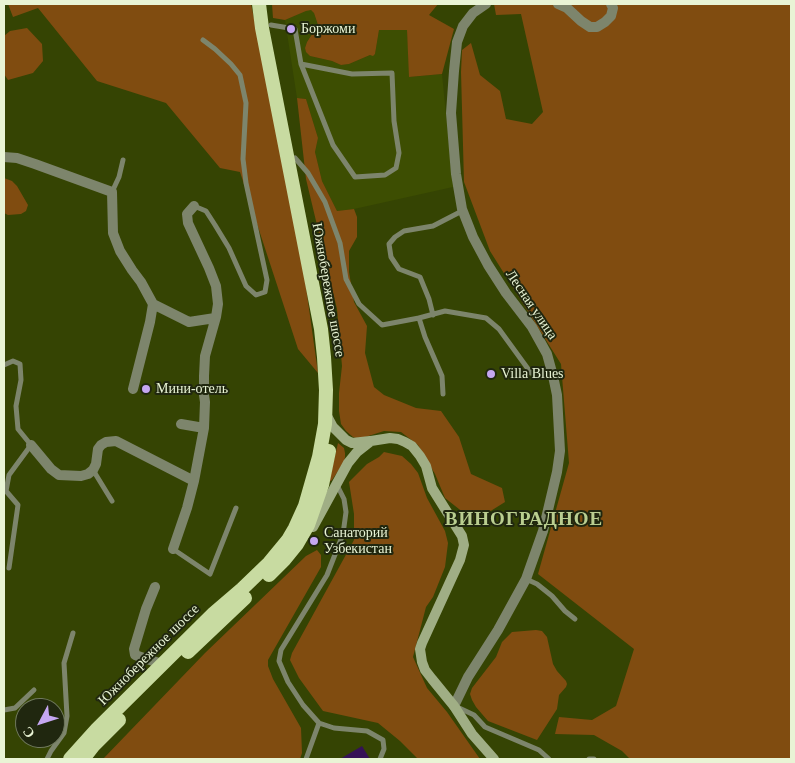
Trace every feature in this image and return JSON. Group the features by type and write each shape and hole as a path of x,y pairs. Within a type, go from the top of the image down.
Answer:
{"highway":[{"name":"Южнобережное шоссе","path":"83,759 94,745 150,689 284,560 297,544 308,525 328,461 333,427 335,384 331,348 296,158 259,4"},
{"name":"Южнобережное шоссе","path":"70,759 162,664 269,562 288,540 305,506 320,457 325,414 326,382 321,329 266,27 268,4"}],"main road":[{"path":"325,414 333,427 346,440 352,443 390,438 412,446 426,466 436,496 462,536 464,545 460,560 420,648 422,662 425,670 454,706 472,734 494,759"},
{"path":"284,560 296,550 309,534 348,464 357,452 371,441"},
{"path":"305,506 323,494 342,475"}],"street":[{"name":"Лесная улица","path":"454,706 468,676 498,630 526,579 543,531 560,451 557,395 547,354 532,327 488,266 473,238 462,211 456,174 451,113 457,42 463,26 473,13 486,4"},
{"path":"558,4 567,8 590,27 596,27 611,16 613,8 611,4"},
{"path":"4,157 17,158 112,192 113,233 120,252 142,282 153,304 133,389"},
{"path":"173,549 194,481 204,428 205,356 218,304 216,286 188,223 187,214 194,206"},
{"path":"153,304 189,322 215,318"},
{"path":"181,424 204,428"},
{"path":"31,445 44,462 59,475 81,476 88,474 96,464 98,449 101,445 106,442 116,441 194,481"},
{"path":"155,587 146,609 134,649 134,655 162,664"}],"lane":[{"path":"266,27 295,29 301,64 333,145 355,177 385,175 396,168 399,153 394,121 392,72 352,74 301,64"},
{"path":"194,206 206,211 229,248 246,286 256,295 265,292 267,280 246,183 244,159 246,103 240,74 203,40"},
{"path":"296,158 308,173 325,202 340,243 346,279 359,304 382,325 445,311 486,318 499,330 531,373 553,376"},
{"path":"112,192 119,177 123,160"},
{"path":"433,315 420,277 398,269 391,258 389,244 394,236 404,231 433,226 462,211"},
{"path":"419,318 442,376 443,394"},
{"path":"4,364 13,361 20,364 21,380 16,406 18,429 31,445 8,474 6,491 18,505 9,568"},
{"path":"93,470 112,502"},
{"path":"337,485 344,500 346,512 343,534 327,575 281,650 278,661 288,682 303,705 319,723 334,728 367,731 383,740 384,749 380,759"},
{"path":"173,549 210,574 236,508"},
{"path":"526,579 537,584 552,596 574,619"},
{"path":"47,759 64,733 66,724 64,663 72,633"},
{"path":"4,710 14,708 34,690"},
{"path":"454,706 474,715 485,727 540,750 550,759"},
{"path":"306,759 319,723"},
{"path":"589,759 594,759"}],"shaded area":[{"path":"8,4 251,4 297,223 318,373 298,349 240,172 220,168 166,103 97,81 38,8 13,17"},
{"path":"272,4 438,4 429,15 454,29 442,74 409,77 407,30 379,30 375,54 349,64 341,65 310,56 305,48 318,25 314,13 311,10 306,11 285,20 273,18"},
{"path":"494,4 791,4 791,759 630,759 622,751 594,735 555,734 559,717 592,720 616,706 634,649 538,574 569,463 561,364 490,251 464,182 462,50 471,43 480,75 500,91 506,119 532,124 543,112 521,14 496,15"},
{"path":"308,10 314,13 318,25 305,48 310,56 341,65 349,64 375,54 379,30 407,30 410,77 442,74 453,187 337,211 322,181 315,152 318,138 306,99 297,98 285,20"},
{"path":"27,28 42,44 43,61 33,73 8,80 4,74 4,36 10,31"},
{"path":"297,98 306,99 318,138 315,152 322,181 337,211 354,209 357,217 357,237 349,251 349,272 354,302 367,326 365,353 374,387 384,395 416,408 441,411 459,437 471,474 502,488 505,502 489,512 464,513 445,498 435,474 418,445 401,432 384,431 359,439 353,437 341,424 339,393 342,366 337,309 306,179"},
{"path":"4,178 12,181 17,186 28,205 26,211 21,214 8,215 4,213"},
{"path":"338,443 344,448 344,462 329,482"},
{"path":"384,452 402,456 418,473 427,498 445,531 448,543 445,567 433,597 426,607 413,657 427,688 447,712 480,759 418,759 378,723 323,711 299,678 290,660 292,653 354,540 354,514 349,482 367,464"},
{"path":"317,550 321,555 321,567 268,660 268,666 273,679 301,728 302,753 300,759 103,759 205,653 306,556"},
{"path":"542,631 547,637 553,664 567,684 559,695 557,709 537,740 488,721 476,707 470,694 472,688 496,657 502,642 512,632"},
{"path":"362,746 370,759 340,759"}],"place":[{"name":"Боржоми","path":"291,29"},
{"name":"Villa Blues","path":"491,374"},
{"name":"Мини-отель","path":"146,389"},
{"name":"Санаторий Узбекистан","path":"314,541"}],"district":[{"name":"ВИНОГРАДНОЕ","path":"524,520"}]}
